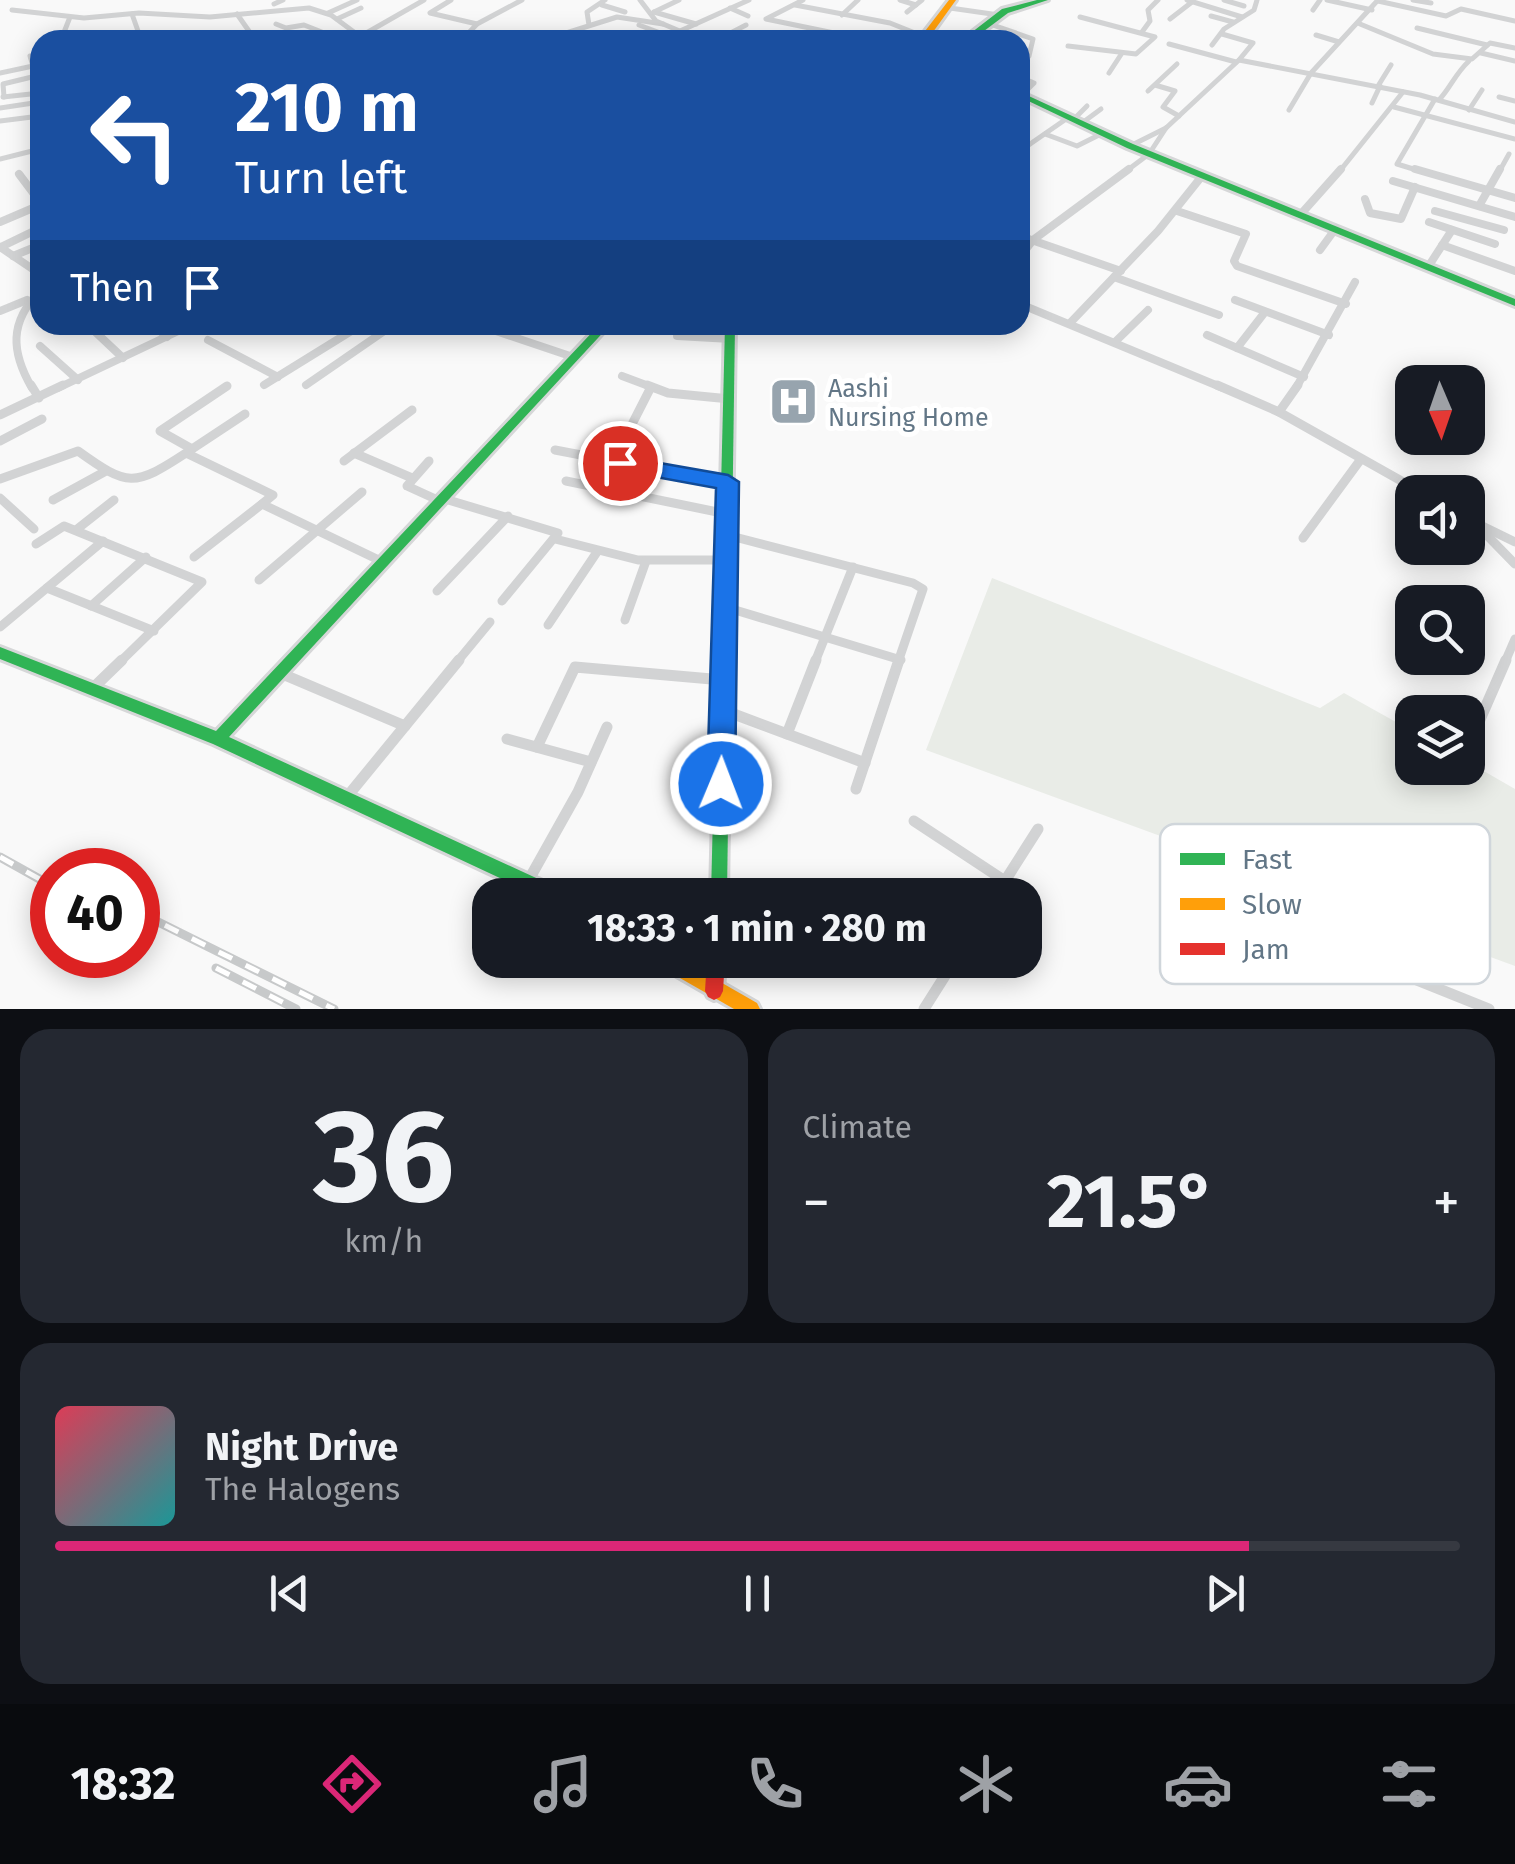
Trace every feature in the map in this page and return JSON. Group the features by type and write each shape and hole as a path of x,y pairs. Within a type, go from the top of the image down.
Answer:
{"street":[{"path":"274,4 283,0"},
{"path":"309,8 325,0"},
{"path":"327,13 357,0"},
{"path":"408,0 421,2"},
{"path":"451,0 430,12 477,24"},
{"path":"471,30 522,0"},
{"path":"651,13 679,0"},
{"path":"685,30 748,0"},
{"path":"803,0 766,19 819,30"},
{"path":"842,15 858,0"},
{"path":"900,0 916,5"},
{"path":"907,12 922,0"},
{"path":"982,30 1025,2 1045,0"},
{"path":"1142,32 1150,21 1148,10 1158,0"},
{"path":"1206,6 1212,0"},
{"path":"1224,0 1244,6"},
{"path":"1212,45 1233,22 1256,8 1256,0"},
{"path":"1313,10 1327,0 1372,10"},
{"path":"1289,110 1311,73 1378,0 1441,15 1450,16 1461,9 1515,21"},
{"path":"1413,0 1431,3"},
{"path":"1170,19 1190,1 1242,17"},
{"path":"367,30 421,2"},
{"path":"589,25 587,12 604,2 625,12"},
{"path":"572,30 625,12 640,2 663,24"},
{"path":"931,30 952,4 1016,30"},
{"path":"795,5 909,30"},
{"path":"12,10 70,17 237,14 309,8 337,18 346,30"},
{"path":"337,18 361,8"},
{"path":"730,8 748,16"},
{"path":"651,13 696,24"},
{"path":"132,14 138,30"},
{"path":"237,14 248,30"},
{"path":"1437,33 1441,15"},
{"path":"1211,16 1233,22"},
{"path":"67,30 70,17"},
{"path":"610,18 663,24 676,30"},
{"path":"1068,46 1136,54 1155,38 1080,18"},
{"path":"641,21 638,25 649,30"},
{"path":"276,24 322,30"},
{"path":"1360,24 1406,45 1470,60"},
{"path":"736,30 746,25"},
{"path":"1417,28 1488,46"},
{"path":"1030,244 1149,154 1166,128 1243,61 1253,42 1222,34"},
{"path":"1316,35 1339,42"},
{"path":"1438,53 1451,36"},
{"path":"1515,48 1492,42 1450,78 1445,94 1425,115 1396,164 1515,198"},
{"path":"1168,44 1379,86 1515,122"},
{"path":"1109,74 1122,52"},
{"path":"1480,54 1515,62"},
{"path":"1176,64 1151,88 1174,90 1163,106 1179,116"},
{"path":"1372,103 1391,65"},
{"path":"0,73 30,67"},
{"path":"30,78 2,85 2,97 30,93"},
{"path":"1469,110 1482,90"},
{"path":"1301,214 1403,92"},
{"path":"1170,96 1194,102"},
{"path":"1500,98 1515,101"},
{"path":"1030,101 1149,154 1515,303"},
{"path":"0,108 30,104"},
{"path":"1075,119 1087,106"},
{"path":"1394,106 1515,139"},
{"path":"1030,144 1075,119 1102,110"},
{"path":"0,121 30,117"},
{"path":"1130,146 1166,128"},
{"path":"1045,134 1077,146 1103,133"},
{"path":"0,147 4,158 30,151"},
{"path":"1479,206 1509,154"},
{"path":"19,174 30,189"},
{"path":"1071,322 1090,309 1202,176"},
{"path":"1394,181 1514,216 1484,260"},
{"path":"1365,199 1370,213 1401,220 1415,188"},
{"path":"0,222 30,208"},
{"path":"1177,210 1246,234 1234,261 1238,266 1346,304"},
{"path":"1434,210 1504,230"},
{"path":"1429,222 1495,244"},
{"path":"1320,250 1336,228"},
{"path":"1428,266 1452,230"},
{"path":"30,233 0,247 30,264"},
{"path":"1030,239 1219,315"},
{"path":"1442,246 1515,271"},
{"path":"13,256 30,249"},
{"path":"1279,412 1304,377 1355,282"},
{"path":"0,311 30,298"},
{"path":"30,298 19,312 12,351 16,365 39,398"},
{"path":"1234,300 1328,335"},
{"path":"1030,308 1279,412 1395,477"},
{"path":"1090,309 1098,333"},
{"path":"1116,341 1148,310"},
{"path":"1237,348 1266,312"},
{"path":"99,335 123,358"},
{"path":"264,385 346,335"},
{"path":"306,385 378,335"},
{"path":"508,335 576,358"},
{"path":"218,739 596,335"},
{"path":"677,336 690,335"},
{"path":"718,878 730,335"},
{"path":"1207,335 1304,377"},
{"path":"0,415 167,336"},
{"path":"208,340 278,377"},
{"path":"40,346 78,380"},
{"path":"622,376 651,387 730,400"},
{"path":"194,556 273,495 189,451 160,431 228,386"},
{"path":"626,436 651,387"},
{"path":"344,460 412,410"},
{"path":"0,479 78,451 123,483 135,484 245,414"},
{"path":"0,441 42,420"},
{"path":"555,450 728,482"},
{"path":"354,453 412,478"},
{"path":"1303,538 1362,458"},
{"path":"428,461 408,488 556,531 555,539 502,601"},
{"path":"54,500 106,471"},
{"path":"566,482 727,514"},
{"path":"259,580 362,492"},
{"path":"0,498 34,529"},
{"path":"76,530 114,500"},
{"path":"262,504 384,563"},
{"path":"437,591 508,516"},
{"path":"36,544 60,526 104,540 202,582 92,689"},
{"path":"1485,528 1515,542"},
{"path":"726,534 913,582 923,589 856,790"},
{"path":"1485,535 1515,564"},
{"path":"555,539 596,552 646,560 726,560"},
{"path":"0,628 104,540"},
{"path":"548,624 596,552"},
{"path":"92,606 146,557"},
{"path":"625,620 646,560"},
{"path":"787,734 854,567"},
{"path":"47,588 154,630"},
{"path":"725,606 900,660"},
{"path":"346,798 490,622"},
{"path":"1485,708 1515,639"},
{"path":"0,653 218,739 516,878"},
{"path":"537,747 576,666 723,680"},
{"path":"280,673 405,726"},
{"path":"723,710 866,763"},
{"path":"530,878 592,762 606,727"},
{"path":"507,739 592,762"},
{"path":"914,821 1002,878"},
{"path":"1006,878 1038,829"},
{"path":"693,978 750,1009"},
{"path":"714,991 715,978"},
{"path":"924,1009 943,978"},
{"path":"1426,984 1489,1009"}],"shaded area":[{"path":"992,578 1320,708 1344,693 1395,722 1395,785 1485,785 1485,772 1515,789 1515,966 1490,957 1490,824 1160,824 1160,836 926,750"}],"railway":[{"path":"0,857 30,874"},
{"path":"160,923 334,1009"},
{"path":"216,968 296,1009"}],"traffic: fast":[{"path":"980,30 1005,11 1045,0"},
{"path":"1030,99 1130,146 1515,303"},
{"path":"218,739 596,335"},
{"path":"719,878 730,335"},
{"path":"0,653 218,739 517,878"}],"traffic: slow":[{"path":"930,30 953,0"},
{"path":"697,978 751,1009"}],"traffic: jam":[{"path":"714,991 715,978"}],"place":[{"name":"Aashi Nursing Home","path":"793,402"}],"route":[{"path":"620,463 728,482 721,784"}]}
